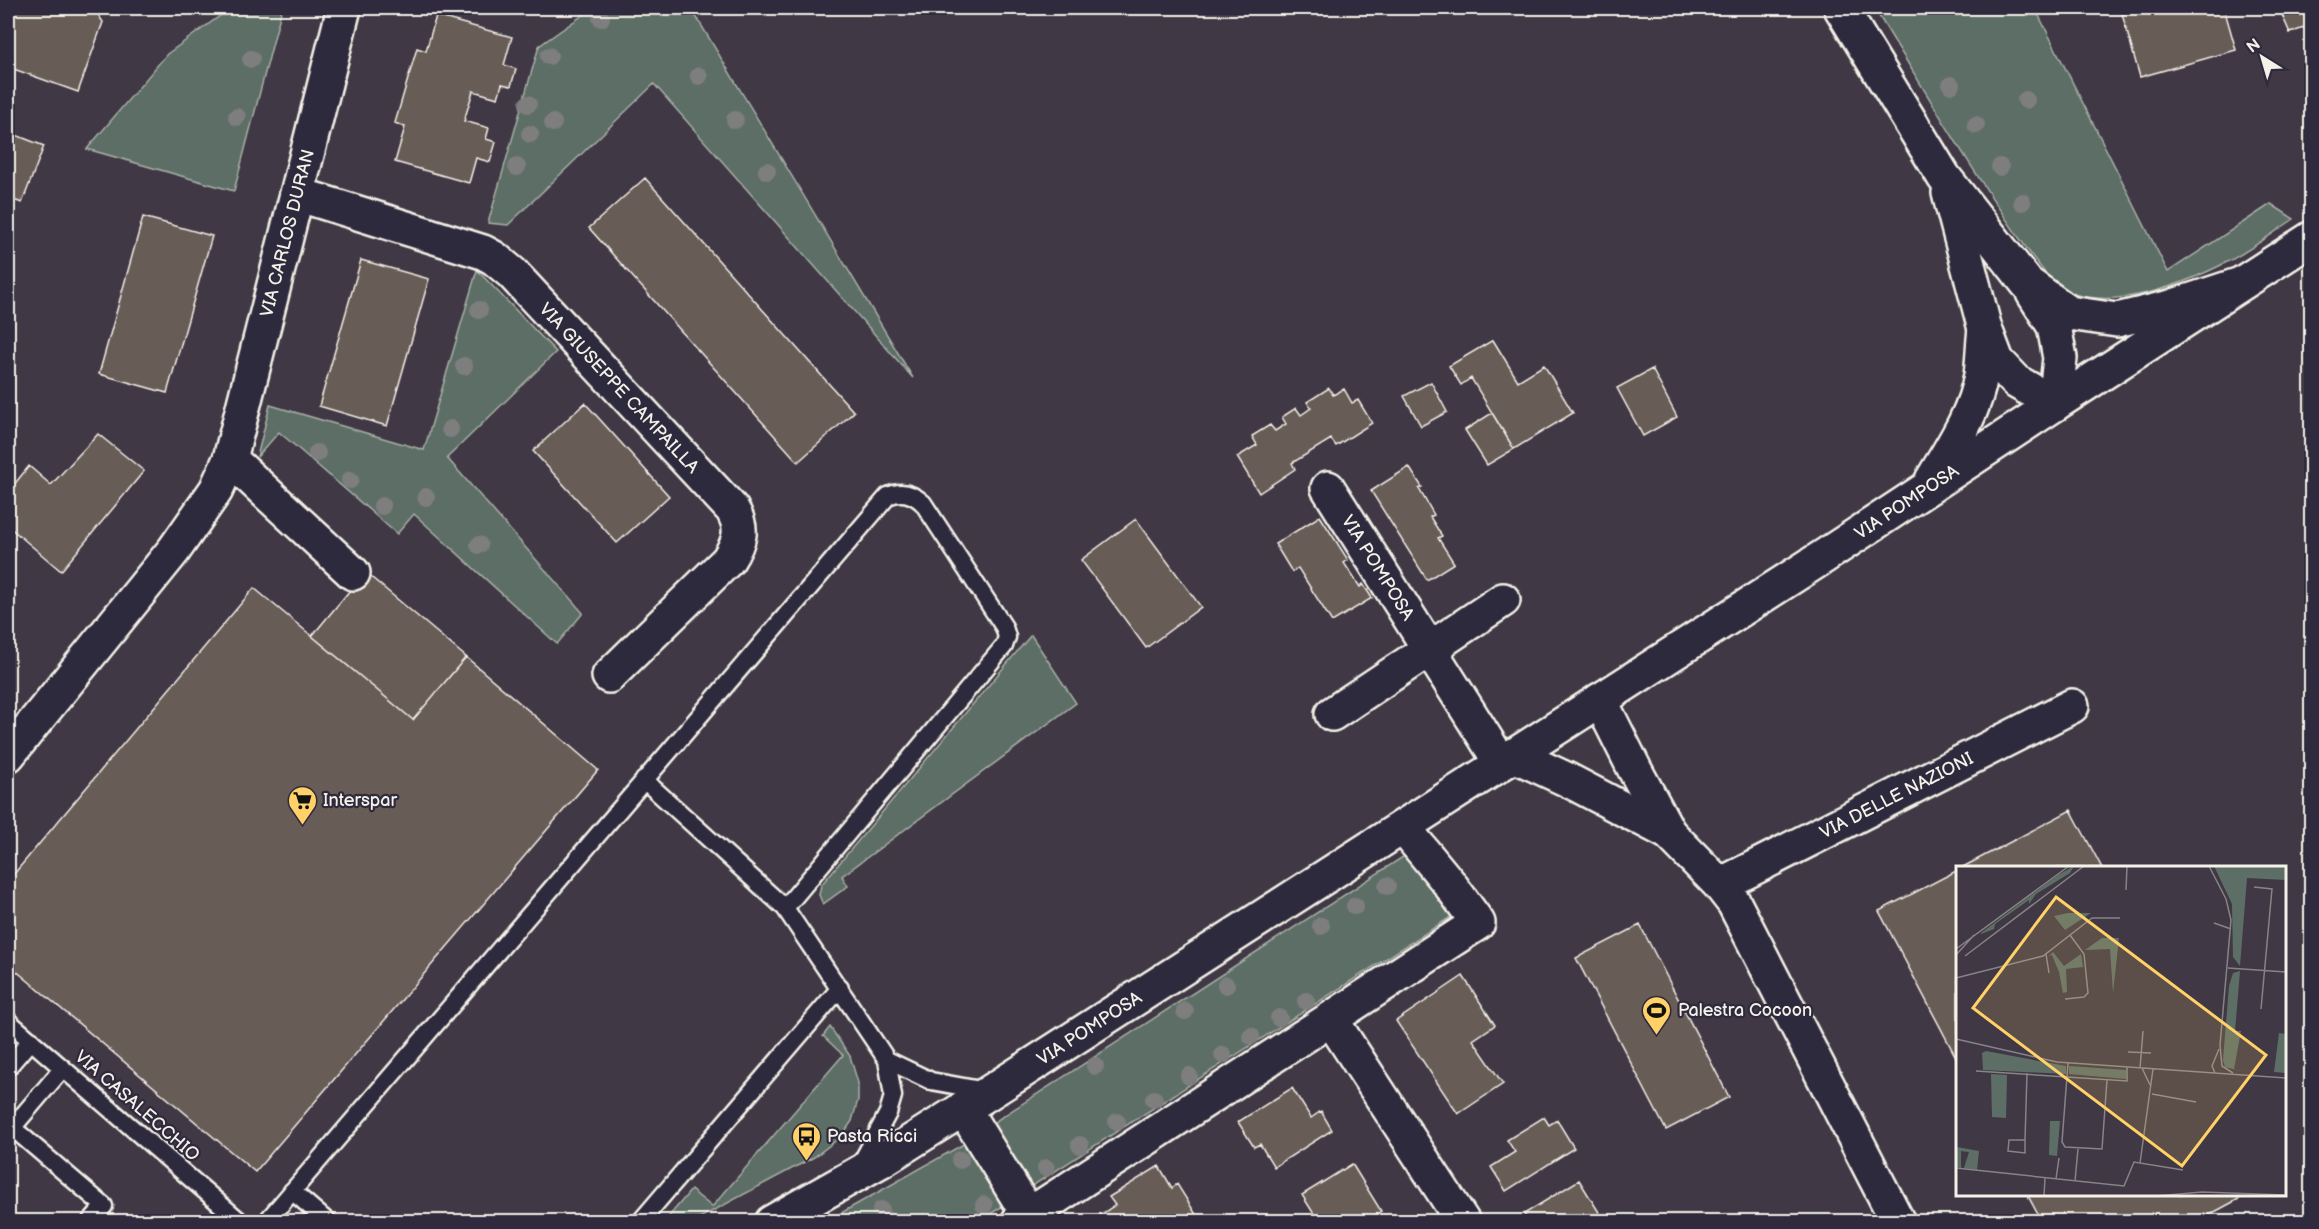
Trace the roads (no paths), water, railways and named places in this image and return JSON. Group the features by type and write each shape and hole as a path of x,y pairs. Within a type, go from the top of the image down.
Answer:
{"street":[{"name":"VIA CARLOS DURAN","path":"8,755 174,550 216,490 230,459 344,8"},
{"path":"1841,8 1944,177 2027,283 2054,326 2060,358 2055,404 2017,382 1998,361 1985,329 1964,244 1944,177"},
{"name":"VIA GIUSEPPE CAMPAILLA","path":"297,194 483,252 494,258 512,273 732,509 739,522 740,533 736,547 728,560 609,676"},
{"name":"VIA POMPOSA","path":"772,1221 855,1175 976,1100 1600,700 2312,238"},
{"path":"2027,283 2069,313 2117,320 2171,307 2238,285"},
{"path":"1926,489 1958,437 1970,409 1981,377 1985,329"},
{"path":"230,459 353,573"},
{"name":"VIA POMPOSA","path":"1328,488 1429,648 1507,759"},
{"path":"1332,714 1503,600"},
{"path":"1600,700 1669,833 1720,885 1734,903 1898,1221"},
{"name":"VIA DELLE NAZIONI","path":"1720,885 2072,706"},
{"path":"1507,759 1568,780 1669,833"},
{"path":"976,1100 1027,1219 1478,923 1403,827"},
{"path":"1330,1019 1462,1221"}],"lane":[{"path":"266,1221 888,496 895,493 914,495 922,503 1004,627 1007,637 1004,646 785,908"},
{"path":"644,780 785,908 887,1060 893,1096 888,1113 855,1175"},
{"path":"640,1221 840,988"},
{"name":"VIA CASALECCHIO","path":"8,1021 241,1221"},
{"path":"8,1067 30,1040"},
{"path":"887,1060 976,1100"},
{"path":"63,1068 10,1126 104,1206 90,1221"},
{"path":"292,1191 328,1221"}],"place":[{"name":"Interspar","path":"302,826"},
{"name":"Palestra Cocoon","path":"1657,1036"},
{"name":"Pasta Ricci","path":"806,1162"}]}
